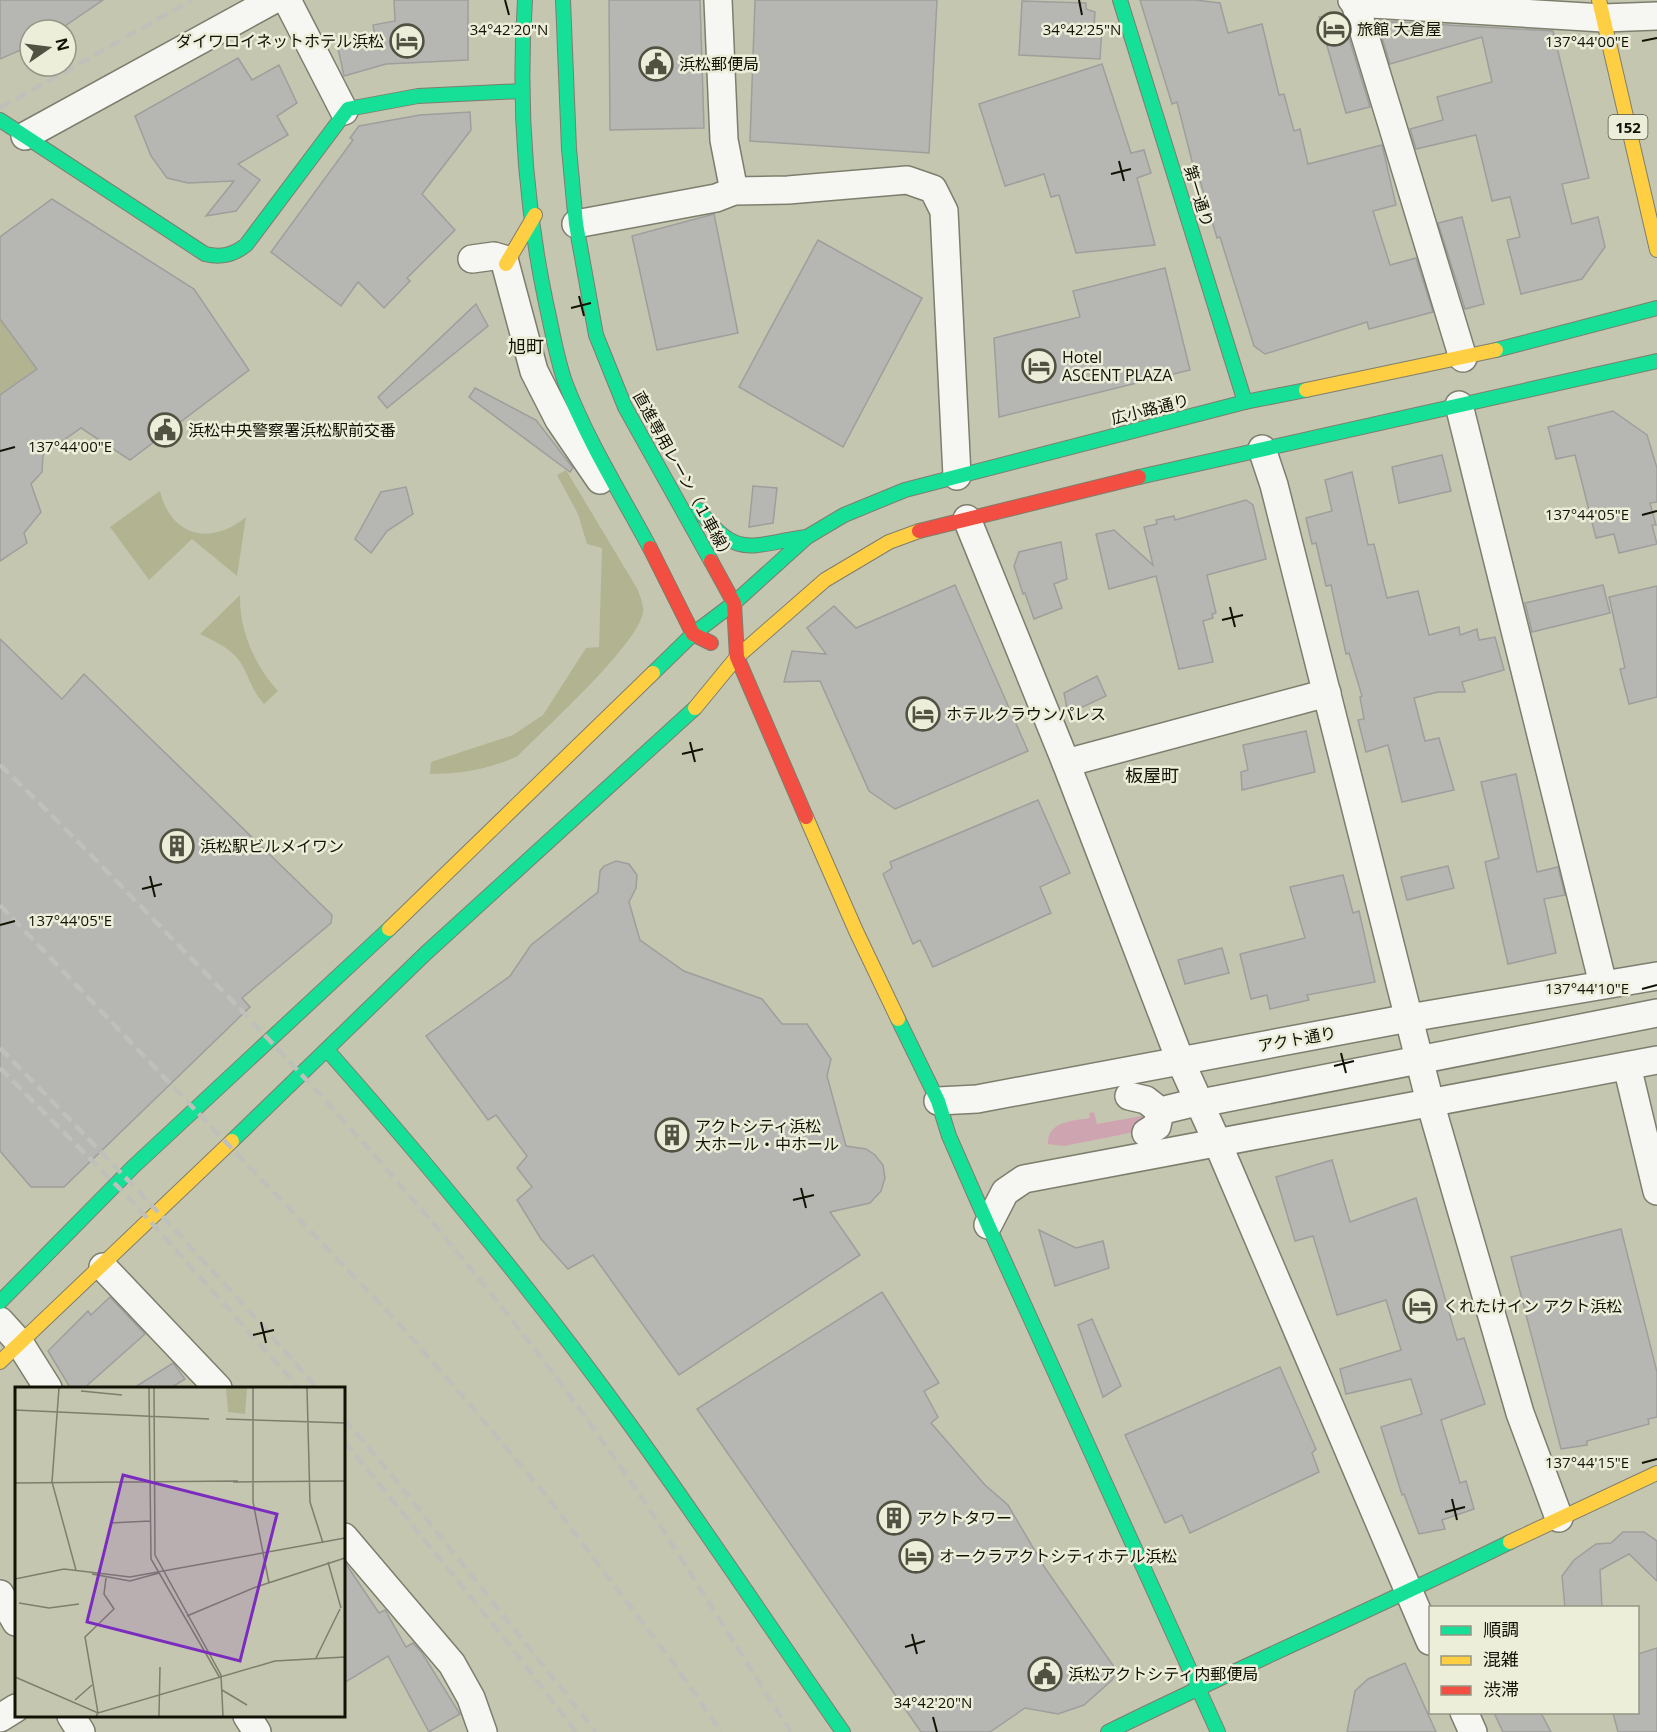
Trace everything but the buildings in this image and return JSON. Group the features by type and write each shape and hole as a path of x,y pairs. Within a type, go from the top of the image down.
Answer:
{"main road":[{"path":"525,0 522,91 528,196 538,270 568,389 693,634 722,653 737,657"},
{"path":"556,166 553,38 561,0"},
{"name":"直進専用レーン（１車線）","path":"561,0 569,149 576,224 596,335 625,407 734,603"},
{"name":"第一通り","path":"1120,0 1245,402"},
{"name":"152","path":"1601,7 1657,250"},
{"path":"0,120 205,254 214,257 232,255 246,245 344,111 363,104 418,96 522,91"},
{"path":"528,196 540,179"},
{"path":"506,264 544,202"},
{"name":"広小路通り","path":"0,1302 52,1246 282,1027 382,936 471,847 491,832 693,634 716,603 734,603 807,537 844,515 905,490 1245,402 1463,358 1657,308"},
{"path":"596,335 602,379 615,416 636,457"},
{"path":"0,1361 104,1267 426,953 702,702 737,657 825,580 848,565 900,538 923,530 1262,449 1657,361"},
{"path":"615,379 632,390 692,501 722,539 733,544 756,547 771,545 786,538 807,537"},
{"path":"692,557 716,603 722,653 714,686"},
{"path":"734,603 737,657 856,931 938,1101 949,1137 988,1225 1218,1732"},
{"path":"328,1051 482,1230 575,1351 635,1431 843,1732"},
{"path":"1108,1732 1199,1689 1233,1670 1408,1593 1559,1518 1657,1473"}],"street":[{"path":"25,136 273,0"},
{"path":"287,0 344,111"},
{"path":"718,0 724,140 734,191"},
{"path":"1463,358 1354,1 1601,7 1657,16"},
{"path":"576,224 716,198 734,191 788,190 907,180 933,189 944,211 957,476"},
{"path":"472,259 494,256 504,259 526,347 547,397 572,442 602,483 624,500"},
{"path":"1459,405 1603,984"},
{"path":"1262,449 1327,693 1430,1102 1520,1413 1559,1518"},
{"path":"967,519 1066,763 1180,1060 1218,1144 1408,1593 1429,1637"},
{"path":"1066,763 1327,693"},
{"name":"アクト通り","path":"938,1101 977,1099 1409,1018 1657,976"},
{"path":"1160,1111 1657,1013"},
{"path":"988,1225 1005,1192 1024,1179 1657,1060"},
{"path":"1628,1065 1657,1191"},
{"path":"1129,1096 1146,1100 1160,1111"},
{"path":"1146,1133 1157,1126 1160,1111"},
{"path":"104,1267 216,1387"},
{"path":"0,1321 19,1342 47,1387"},
{"path":"345,1538 452,1664 471,1698 483,1732"},
{"path":"0,1594 15,1620"},
{"path":"0,1718 15,1709"},
{"path":"1464,1714 1473,1732"},
{"path":"72,1717 81,1732"},
{"path":"248,1717 257,1732"}],"green space":[{"path":"0,319 52,390 0,399"},
{"path":"566,470 638,590 643,612 638,626 609,665 518,756 475,770 430,774 431,762 513,735 543,715 586,648 599,647 602,548 587,544 578,514 557,475"},
{"path":"160,491 165,507 173,519 194,532 206,534 219,532 246,517 237,576 192,539 149,580 110,527"},
{"path":"240,595 242,621 250,647 262,670 278,691 264,704 256,694 237,657 200,634"}],"shaded area":[{"path":"1094,1112 1097,1124 1146,1117 1145,1130 1064,1146 1048,1144 1049,1136 1056,1126 1069,1121 1090,1118 1089,1113"}],"railway":[{"path":"0,108 192,0"},
{"path":"0,765 242,1011 352,1130 458,1253 509,1316 606,1446 677,1552 791,1732"},
{"path":"0,905 401,1326 472,1407 545,1494 677,1668 721,1732"},
{"path":"0,1048 162,1216 316,1387"},
{"path":"0,1068 131,1200 298,1387"},
{"path":"345,1420 390,1473 596,1732"},
{"path":"345,1442 505,1639 576,1732"}],"traffic: fast":[{"path":"525,0 522,76 528,190 539,265 557,352 565,382 583,425 650,548"},
{"path":"563,0 569,149 576,224 596,335 625,407 711,561"},
{"path":"1120,0 1245,402"},
{"path":"0,120 205,254 222,256 246,245 348,109 418,96 522,91"},
{"path":"1496,350 1657,308"},
{"path":"1139,477 1657,361"},
{"path":"653,673 693,634 734,603 807,537 844,515 905,490 1245,402 1306,390"},
{"path":"699,510 724,537 736,543 759,545 807,537"},
{"path":"232,1141 426,953 695,708"},
{"path":"0,1302 133,1167 389,929"},
{"path":"898,1019 938,1101 949,1136 988,1225 1218,1732"},
{"path":"328,1051 406,1141 557,1326 683,1499 843,1732"},
{"path":"1108,1732 1510,1542"}],"traffic: slow":[{"path":"1599,0 1657,250"},
{"path":"506,264 535,215"},
{"path":"1306,390 1496,350"},
{"path":"695,708 737,657 825,580 889,542 919,531"},
{"path":"389,929 653,673"},
{"path":"806,817 898,1019"},
{"path":"0,1362 232,1141"},
{"path":"1510,1542 1657,1473"}],"traffic: jam":[{"path":"919,531 1139,477"},
{"path":"650,548 693,634 711,643"},
{"path":"711,561 734,603 737,657 806,817"}],"place":[{"name":"旅館 大倉屋","path":"1334,29"},
{"name":"ダイワロイネットホテル浜松","path":"407,41"},
{"name":"浜松郵便局","path":"656,64"},
{"name":"Hotel ASCENT PLAZA","path":"1039,366"},
{"name":"浜松中央警察署浜松駅前交番","path":"165,430"},
{"name":"ホテルクラウンパレス","path":"923,714"},
{"name":"浜松駅ビルメイワン","path":"177,846"},
{"name":"アクトシティ浜松 大ホール・中ホール","path":"672,1135"},
{"name":"くれたけイン アクト浜松","path":"1420,1306"},
{"name":"アクトタワー","path":"894,1518"},
{"name":"オークラアクトシティホテル浜松","path":"916,1556"},
{"name":"浜松アクトシティ内郵便局","path":"1045,1674"}],"district":[{"name":"旭町","path":"526,346"},
{"name":"板屋町","path":"1152,775"}]}
